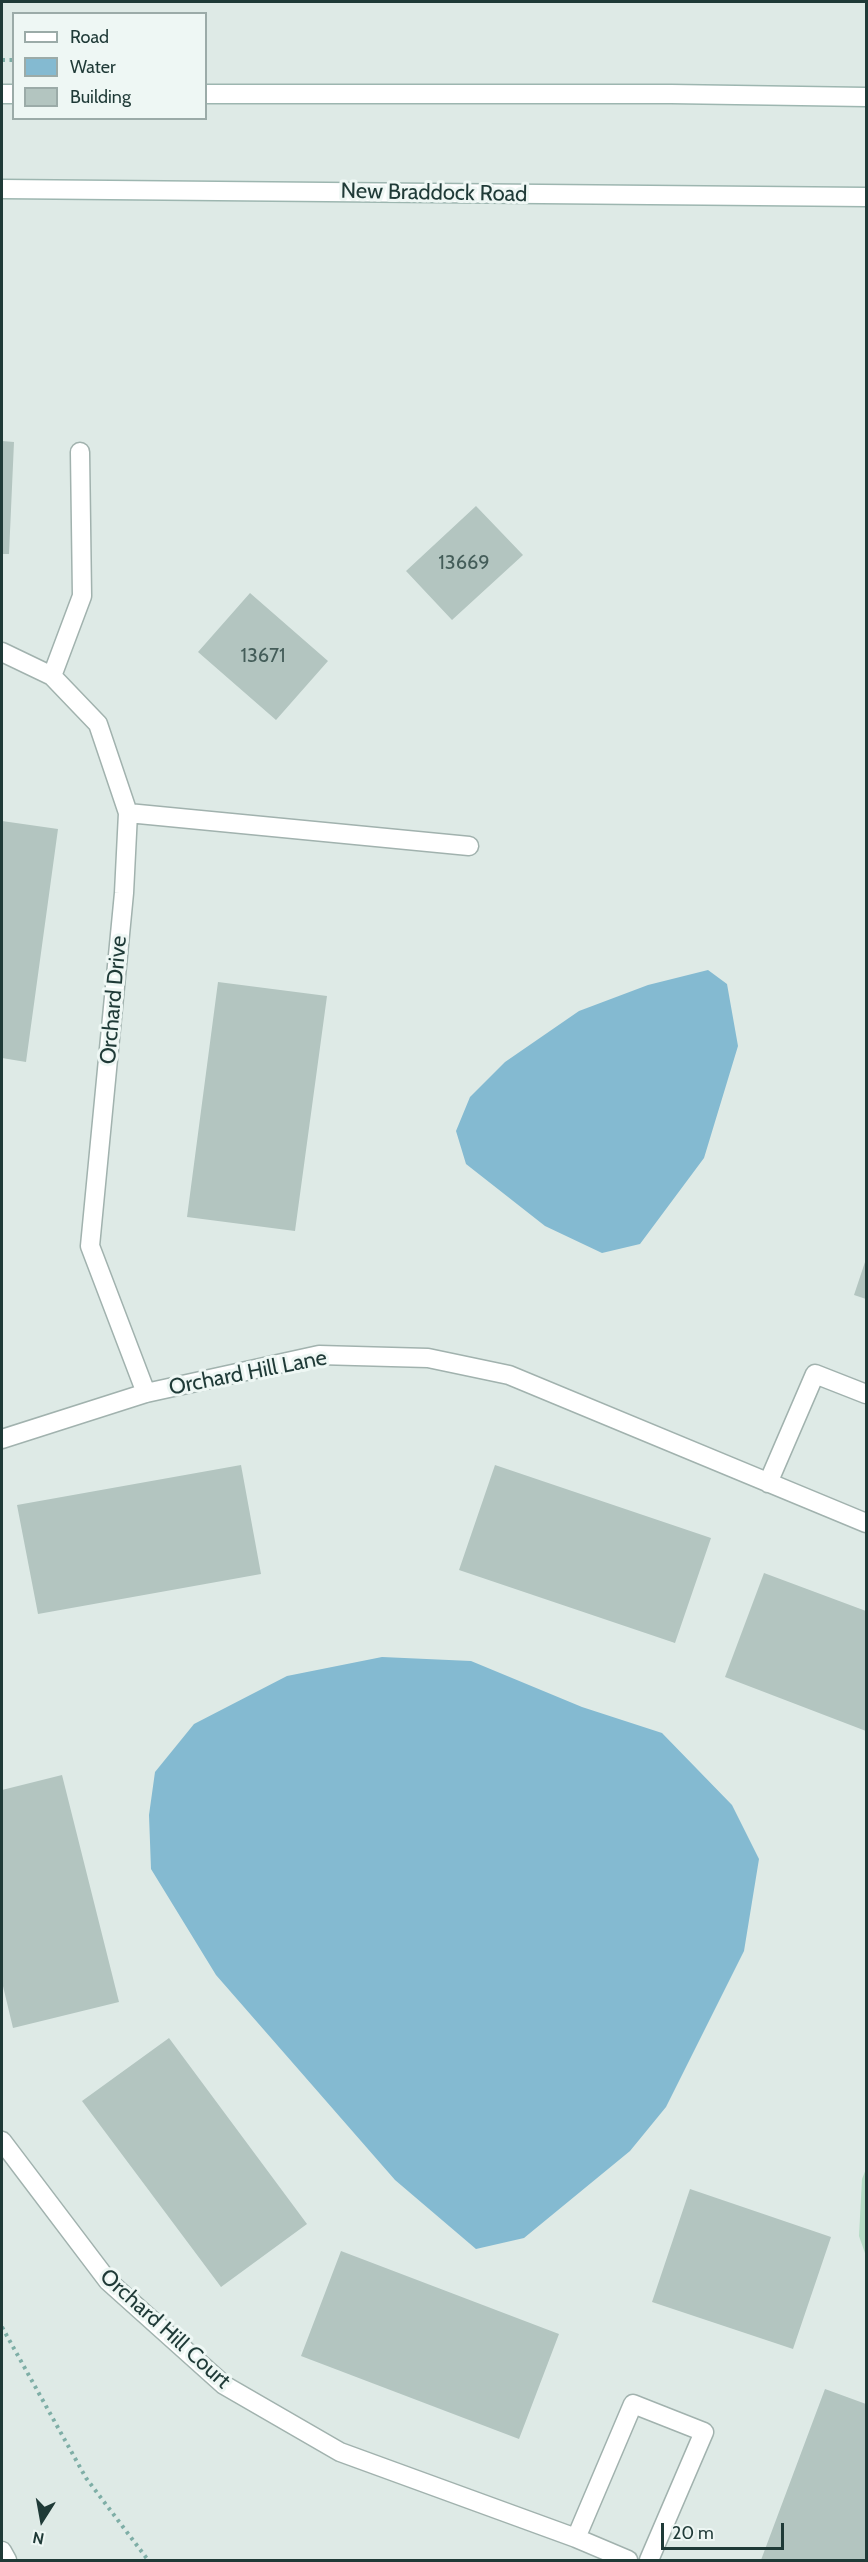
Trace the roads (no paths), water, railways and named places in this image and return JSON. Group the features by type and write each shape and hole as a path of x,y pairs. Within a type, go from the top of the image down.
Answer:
{"street":[{"path":"207,94 867,96"},
{"name":"New Braddock Road","path":"2,189 867,197"},
{"path":"52,676 82,596 80,452"},
{"name":"Orchard Drive","path":"2,651 52,676 98,723 128,813 124,893 90,1246 146,1393"},
{"path":"128,813 469,846"},
{"name":"Orchard Hill Lane","path":"2,1439 146,1393 319,1355 428,1358 509,1375 867,1523"},
{"path":"768,1483 815,1374 867,1394"},
{"name":"Orchard Hill Court","path":"2,2141 108,2281 224,2385 340,2452 576,2538 628,2560"},
{"path":"576,2538 633,2404 704,2432 648,2560"},
{"path":"2,2551 7,2560"}],"water":[{"path":"708,970 727,984 738,1046 704,1158 640,1244 602,1253 545,1226 466,1164 456,1131 470,1097 505,1062 579,1011 648,985"},
{"path":"382,1657 471,1661 582,1707 662,1733 732,1805 759,1859 744,1951 666,2107 630,2151 524,2238 476,2249 395,2180 216,1975 151,1869 149,1815 155,1772 194,1724 287,1676"}]}
